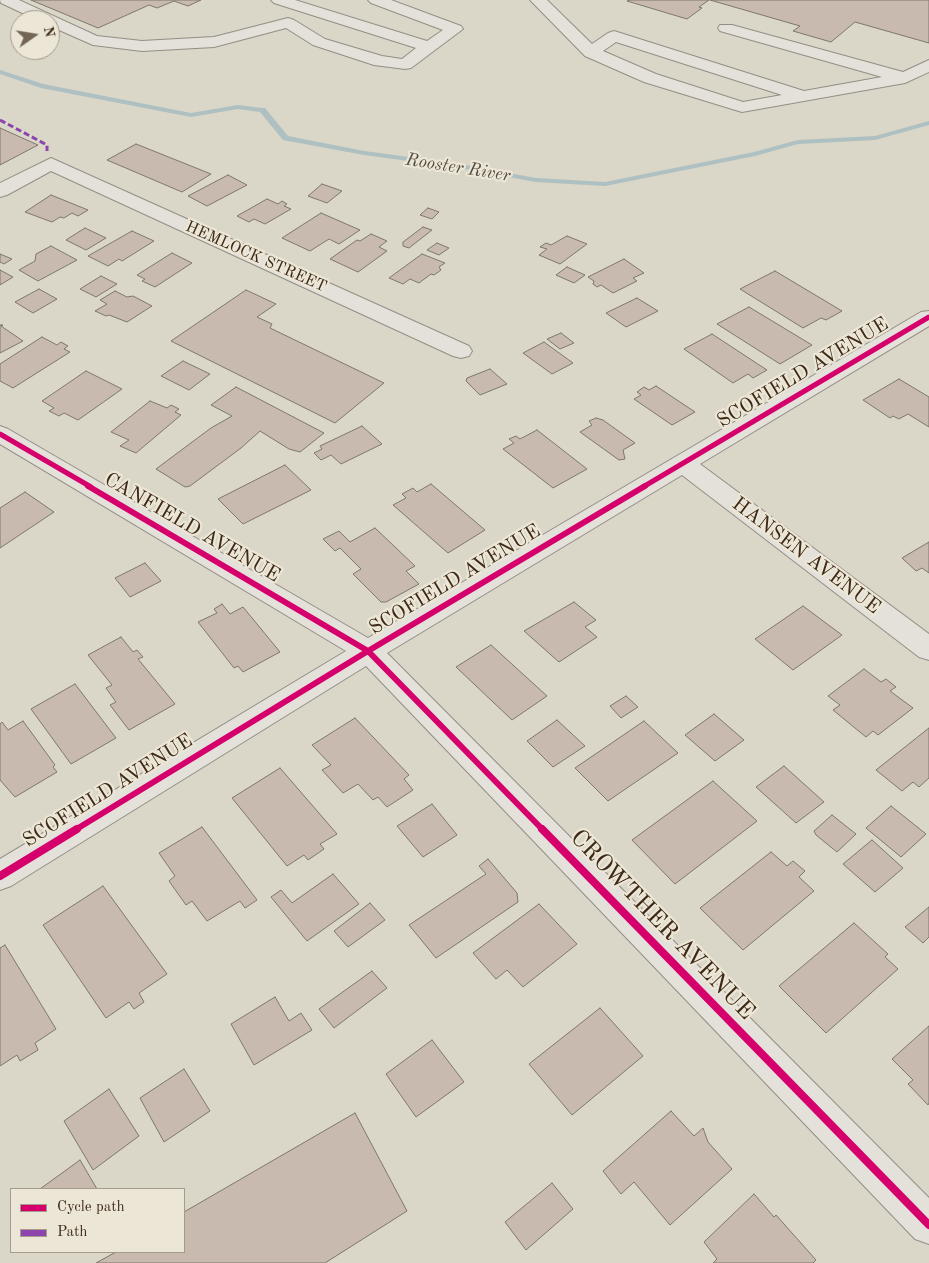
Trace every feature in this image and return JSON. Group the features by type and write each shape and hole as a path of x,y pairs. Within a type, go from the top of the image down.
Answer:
{"street":[{"path":"6,0 28,10"},
{"path":"250,33 267,16 271,0"},
{"path":"279,0 309,4 429,47"},
{"path":"60,25 93,40 142,46 214,42 288,23 319,42 380,60 405,64 455,28 376,0"},
{"path":"538,0 591,52 650,78 742,107 905,78 929,65"},
{"path":"250,33 309,4"},
{"path":"726,28 905,78"},
{"path":"591,52 614,36 804,97"},
{"name":"HEMLOCK STREET","path":"0,191 51,164 461,351"},
{"name":"SCOFIELD AVENUE","path":"0,876 368,650 929,317"},
{"name":"CANFIELD AVENUE","path":"0,434 368,650"},
{"name":"HANSEN AVENUE","path":"683,464 929,648"},
{"name":"CROWTHER AVENUE","path":"368,650 929,1226"}],"building":[{"path":"31,0 201,0 188,6 174,1 157,8 149,5 98,28 60,12 60,10 55,10"},
{"path":"709,0 687,19 627,1"},
{"path":"710,0 929,0 929,43 855,22 831,42 793,31 800,26"},
{"path":"0,128 38,145 0,165"},
{"path":"136,144 211,174 182,192 107,160"},
{"path":"228,175 247,185 207,206 188,196"},
{"path":"322,184 342,191 327,203 308,196"},
{"path":"51,195 88,210 78,216 72,213 52,222 25,212"},
{"path":"267,199 278,204 282,201 287,204 284,206 291,209 265,224 254,219 249,222 237,216"},
{"path":"428,208 439,212 432,219 420,215"},
{"path":"321,213 360,230 339,244 329,239 310,251 282,238"},
{"path":"423,227 432,230 409,248 403,246 403,242"},
{"path":"85,228 106,238 86,250 66,240"},
{"path":"132,231 154,241 122,261 119,259 108,266 88,256"},
{"path":"371,234 387,241 379,247 387,251 358,272 330,259 357,240 360,241"},
{"path":"567,236 587,244 560,264 539,255 547,249 540,247 546,243 551,245"},
{"path":"437,243 449,248 439,255 427,250"},
{"path":"51,246 77,260 38,281 19,270 35,261 36,254"},
{"path":"172,253 192,263 155,287 142,281 145,279 137,275"},
{"path":"0,254 12,259 4,264 0,262"},
{"path":"422,254 445,263 439,267 441,270 434,275 431,274 419,283 410,279 403,284 389,278"},
{"path":"624,259 644,273 633,278 637,281 613,293 601,285 597,287 593,284 594,281 588,277"},
{"path":"567,267 585,275 574,283 556,275"},
{"path":"0,270 13,277 0,285"},
{"path":"775,271 842,311 826,320 821,318 803,328 740,289"},
{"path":"101,276 117,284 96,297 80,289"},
{"path":"39,289 57,299 33,313 15,302"},
{"path":"246,290 276,304 257,317 272,324 270,328 384,383 335,423 171,341"},
{"path":"115,291 127,297 133,296 152,306 127,322 95,311 107,304 100,300"},
{"path":"637,298 658,311 626,327 606,313"},
{"path":"749,307 812,345 780,364 717,324"},
{"path":"0,325 3,325 1,326 23,341 0,353"},
{"path":"561,333 574,343 560,349 547,339"},
{"path":"712,334 767,370 753,378 748,374 733,383 684,349"},
{"path":"42,337 57,345 61,342 68,346 64,349 70,352 13,388 0,381 0,364"},
{"path":"544,342 573,363 552,374 523,353"},
{"path":"183,361 210,374 189,390 161,376"},
{"path":"490,369 507,384 480,395 466,381 467,378"},
{"path":"86,371 122,389 78,420 64,413 59,416 49,411 54,408 42,401"},
{"path":"899,379 929,397 929,427 908,414 899,419 893,416 890,418 863,400"},
{"path":"656,386 695,412 672,425 634,399 641,395 637,392 644,387 649,390"},
{"path":"236,387 324,433 300,452 289,449 260,431 241,448 190,486 185,487 156,469 211,428 232,416 211,405"},
{"path":"150,401 167,408 171,405 179,409 175,412 181,415 136,453 120,446 129,440 111,432"},
{"path":"596,418 603,420 635,443 623,450 625,459 619,460 580,432 592,425 589,421"},
{"path":"362,426 382,444 341,464 331,455 321,460 314,453 322,449 320,446"},
{"path":"537,430 587,469 553,488 503,449 514,443 509,439 516,436 520,439"},
{"path":"285,465 311,490 243,524 218,499"},
{"path":"431,484 485,530 448,553 393,505 406,498 402,494 413,488 417,492"},
{"path":"25,492 54,512 0,548 0,508"},
{"path":"375,528 415,566 406,571 419,584 386,602 381,602 353,574 361,569 340,548 335,551 323,539 339,531 350,542"},
{"path":"929,542 929,573 922,568 916,571 902,558"},
{"path":"145,563 161,581 130,597 115,578"},
{"path":"574,602 596,620 585,627 597,637 559,662 524,631"},
{"path":"222,604 230,614 243,607 280,652 243,672 238,666 234,668 198,622 217,613 214,609"},
{"path":"803,606 842,635 793,670 755,639"},
{"path":"121,637 133,652 137,650 143,657 138,659 175,704 129,730 110,705 116,702 106,688 112,685 88,655"},
{"path":"491,645 547,696 512,720 456,667"},
{"path":"864,669 881,682 886,679 896,687 890,691 913,708 878,735 873,731 866,737 833,710 840,705 828,696"},
{"path":"75,684 116,738 71,764 31,709"},
{"path":"626,696 638,707 621,718 610,706"},
{"path":"714,714 744,740 715,761 685,735"},
{"path":"355,718 409,775 404,779 413,790 387,807 378,797 373,800 358,784 343,793 322,770 331,765 312,745"},
{"path":"557,720 585,746 553,767 527,741"},
{"path":"23,721 55,765 53,767 57,772 15,797 0,780 0,724 2,722 8,730"},
{"path":"644,721 678,753 608,801 575,768"},
{"path":"929,728 929,778 919,787 913,782 902,791 876,770"},
{"path":"784,766 824,802 796,823 756,787"},
{"path":"280,768 337,834 320,844 324,849 308,860 304,855 287,866 232,798"},
{"path":"713,781 757,821 675,884 632,840"},
{"path":"432,804 457,835 423,857 397,826"},
{"path":"891,806 926,834 901,857 866,828"},
{"path":"832,815 856,834 837,852 816,835 814,831"},
{"path":"202,827 257,900 245,908 240,901 207,921 192,901 186,905 169,881 175,876 159,853"},
{"path":"872,840 903,868 875,892 843,864"},
{"path":"771,852 787,866 793,861 805,871 799,877 814,891 743,950 700,908"},
{"path":"488,859 517,893 518,902 436,958 409,925 486,874 479,866"},
{"path":"333,874 359,904 307,941 271,897 281,890 292,903"},
{"path":"103,886 167,974 139,993 144,1002 134,1009 129,1002 106,1018 43,925"},
{"path":"370,903 385,920 348,947 334,931"},
{"path":"539,904 577,944 523,987 507,970 496,979 473,953"},
{"path":"929,907 929,937 923,943 905,927"},
{"path":"854,923 888,954 885,957 898,969 826,1033 779,986"},
{"path":"5,945 56,1029 35,1043 38,1050 20,1061 17,1055 0,1066 0,948"},
{"path":"372,971 387,988 334,1028 319,1009"},
{"path":"275,997 289,1021 301,1013 312,1030 254,1065 231,1024"},
{"path":"600,1008 643,1056 572,1115 529,1064"},
{"path":"929,1026 928,1105 908,1084 913,1080 892,1059"},
{"path":"432,1040 464,1082 416,1117 386,1074"},
{"path":"184,1069 210,1111 164,1142 140,1098"},
{"path":"109,1089 139,1136 93,1170 64,1121"},
{"path":"671,1111 694,1136 703,1128 708,1142 732,1169 670,1225 634,1182 621,1194 603,1171"},
{"path":"355,1113 407,1211 325,1263 96,1263 114,1253 185,1253 185,1211"},
{"path":"80,1160 96,1188 41,1188"},
{"path":"552,1183 573,1209 526,1250 505,1222"},
{"path":"754,1194 774,1217 776,1215 816,1260 813,1263 713,1263 717,1259 704,1242"}],"waterway":[{"name":"Rooster River","path":"0,72 41,86 191,115 238,107 262,110 286,138 364,153 454,165 536,180 605,184 755,154 798,142 875,138 929,123"}],"marked path":[{"path":"0,120 47,145 47,151"}],"cycle path":[{"path":"0,876 368,651 929,317"},
{"path":"0,434 368,651 929,1225"}]}
